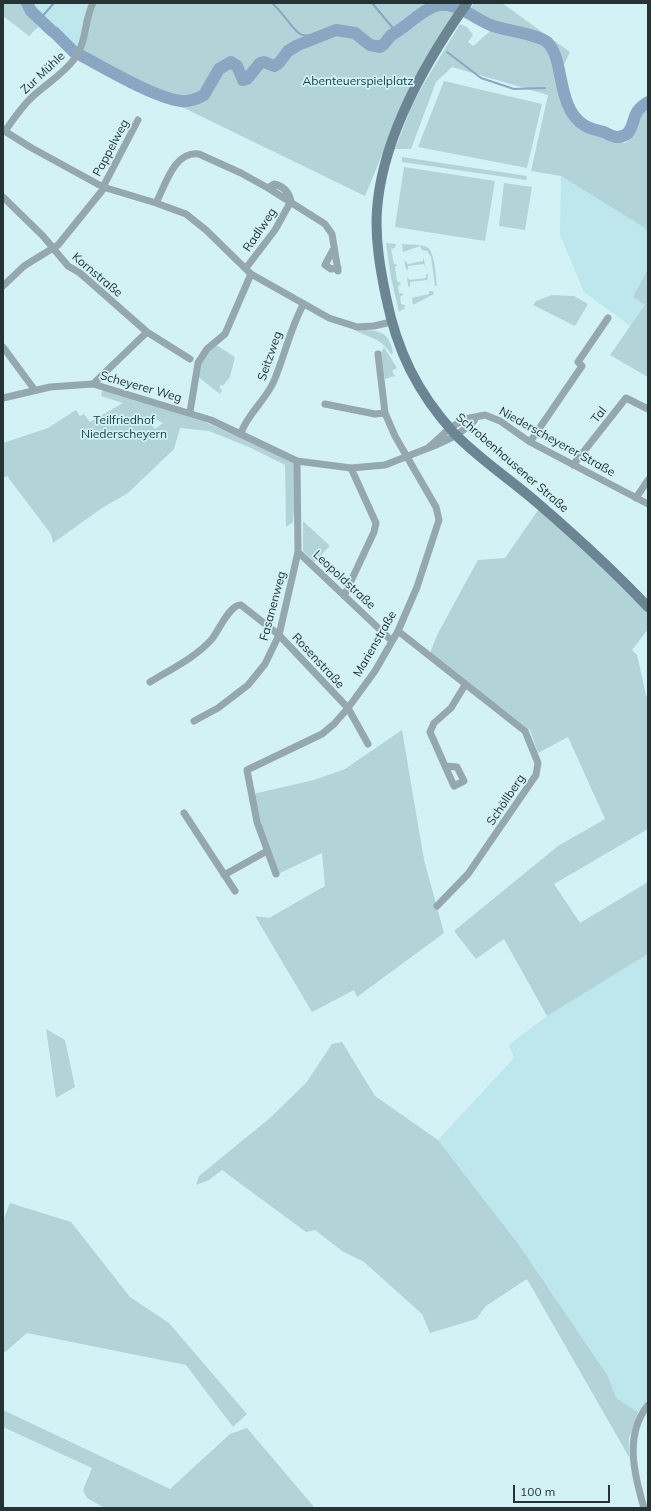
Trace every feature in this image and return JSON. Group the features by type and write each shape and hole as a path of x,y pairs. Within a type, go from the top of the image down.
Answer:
{"main road":[{"name":"Schrobenhausener Straße","path":"465,5 408,103 391,143 384,167 378,199 378,239 380,266 391,322 400,350 413,378 431,405 454,432 541,506 648,607"}],"street":[{"name":"Zur Mühle","path":"4,131 29,100 58,76 74,60 80,49 85,34 87,17 94,3"},
{"name":"Pappelweg","path":"3,286 24,266 53,248 62,240 104,187 138,120"},
{"path":"4,131 30,147 104,187 156,202 181,212 194,220 251,274 303,305 329,318 352,326 374,326 391,322"},
{"path":"156,202 179,160 187,154 199,154 241,173 268,188 274,184 283,187 289,194 290,202 326,224 332,234 333,250 338,270 331,270 326,265 333,250"},
{"name":"Kornstraße","path":"3,198 30,223 68,266 80,273 147,332 190,360"},
{"name":"Radlweg","path":"246,268 273,234 290,202"},
{"name":"Scheyerer Weg","path":"3,398 34,389 66,385 93,384 190,412 198,363 207,349 225,334 251,274"},
{"name":"Seitzweg","path":"241,433 246,422 275,380 289,334 303,305"},
{"path":"530,442 582,366 578,362 608,318"},
{"path":"93,384 147,332"},
{"path":"3,347 34,389"},
{"name":"Marienstraße","path":"267,852 257,822 247,770 322,734 334,724 348,708 375,671 398,631 417,587 439,520 436,507 407,457 385,413 378,354"},
{"name":"Tal","path":"573,465 626,398 648,409"},
{"path":"325,404 378,414 385,413"},
{"name":"Niederscheyerer Straße","path":"190,412 241,433 297,461 351,468 385,465 407,457 429,447 454,432 465,419 472,416 476,417 485,415 493,417 530,442 648,504"},
{"name":"Fasanenweg","path":"194,721 218,708 248,686 265,664 279,635 298,552 297,461"},
{"path":"344,596 376,527 375,518 351,468"},
{"path":"636,498 648,480"},
{"name":"Leopoldstraße","path":"298,552 392,641"},
{"name":"Rosenstraße","path":"150,682 204,647 216,634 231,609 239,604 258,617 279,635 348,708 368,744"},
{"name":"Schöllberg","path":"398,631 464,685 525,731 538,763 538,770 471,870 438,906"},
{"path":"445,766 430,732 431,727 451,708 464,685"},
{"path":"184,813 234,891"},
{"path":"224,875 267,852 276,874"},
{"path":"644,1508 634,1459 633,1440 636,1425 648,1405"}],"shaded area":[{"path":"33,3 92,3 83,19 82,39 74,54 41,24 38,9"},
{"path":"561,176 648,229 648,349 629,325 584,292 560,235"},
{"path":"648,954 648,1399 638,1412 616,1398 608,1376 519,1245 438,1140 514,1058 509,1045 547,1016"}],"green space":[{"path":"3,3 33,3 38,9 41,24 29,36 3,16"},
{"name":"Abenteuerspielplatz","path":"94,3 460,3 430,52 392,131 365,196 79,57 83,19"},
{"path":"474,3 502,3 570,52 563,67 565,81 556,52 547,40 534,34 507,28 469,11"},
{"path":"460,24 467,27 473,35 468,42 473,46 494,28 541,40 547,45 551,50 556,63 564,100 578,125 582,119 588,127 610,139 625,143 630,138 638,119 648,108 648,234 645,228 561,176 531,171 548,95 452,67 436,82 411,149 395,149 412,105"},
{"path":"444,81 542,104 527,168 418,147"},
{"path":"402,157 527,176 526,180 402,162"},
{"path":"404,167 495,181 485,241 395,227"},
{"path":"504,183 532,187 525,230 499,226"},
{"path":"386,243 396,244 395,248 391,249 394,264 398,265 395,267 397,281 401,283 398,287 399,293 404,294 400,297 401,304 405,305 405,308 399,312 391,278"},
{"path":"402,244 422,245 430,249 435,265 437,286 435,286 431,257 427,251 422,250 420,246 403,252"},
{"path":"423,257 426,268 424,264 408,266 408,270 406,269 404,260 408,264 423,261"},
{"path":"648,269 648,377 610,355 645,305 633,297"},
{"path":"426,274 428,274 427,284 427,280 410,282 410,287 408,286 407,277 410,280 426,278"},
{"path":"429,291 433,291 434,294 413,305 412,298 429,294"},
{"path":"552,295 574,296 588,304 575,326 533,305 536,301"},
{"path":"351,328 384,334 391,344 393,353 391,354 387,348 377,340"},
{"path":"216,345 235,357 230,377 223,386 221,385 219,387 222,390 220,394 197,376 204,359"},
{"path":"384,347 397,368 392,371 395,376 385,379 381,353"},
{"name":"Teilfriedhof Niederscheyern","path":"107,390 205,422 294,461 296,482 293,522 286,527 285,465 249,447 209,431 180,428 174,449 128,493 102,508 53,543 51,534 7,476 3,478 3,443 48,428 76,410 80,416 84,414 90,422 123,403 101,396 102,391","holes":["153,418 163,423 155,429 150,423"]},
{"path":"541,506 648,607 648,629 632,650 637,655 646,695 648,697 648,829 554,884 580,923 648,882 648,954 547,1016 504,939 476,959 454,931 558,846 605,819 568,737 538,753 530,730 430,653 437,635 478,560 505,558"},
{"path":"303,521 330,546 314,562 303,551"},
{"path":"402,730 424,860 444,933 357,997 354,990 312,1012 255,916 269,918 325,886 322,853 278,874 269,853 253,794 314,780 345,769"},
{"path":"46,1029 65,1040 75,1087 56,1098"},
{"path":"342,1042 375,1096 438,1140 519,1245 608,1376 616,1398 638,1412 629,1438 629,1457 527,1279 486,1306 476,1319 430,1333 422,1314 364,1262 342,1251 315,1230 306,1232 222,1170 209,1180 196,1185 199,1176 270,1118 306,1083 332,1044"},
{"path":"10,1203 71,1222 130,1297 169,1323 247,1414 233,1427 186,1365 27,1333 3,1354 3,1221"},
{"path":"3,1410 170,1489 230,1434 247,1428 315,1508 105,1508 87,1498 83,1490 92,1468 3,1427"}],"waterway":[{"path":"27,3 31,11 52,31"},
{"path":"40,19 54,3"},
{"path":"272,3 297,32 304,35 318,36"},
{"path":"372,3 397,33"},
{"path":"54,32 74,52 144,89 170,99 187,101 204,95 219,69 231,62 237,66 243,80 247,79 260,63 264,62 274,66 279,63 288,51 298,45 336,30 355,33 370,45 380,47 391,35 428,9 439,5 446,5 460,9 493,26 531,35 548,43 557,61 569,107 575,117 586,126 619,137 628,133 631,129 636,113 648,102"},
{"path":"447,52 481,78 514,89 545,88"}]}
